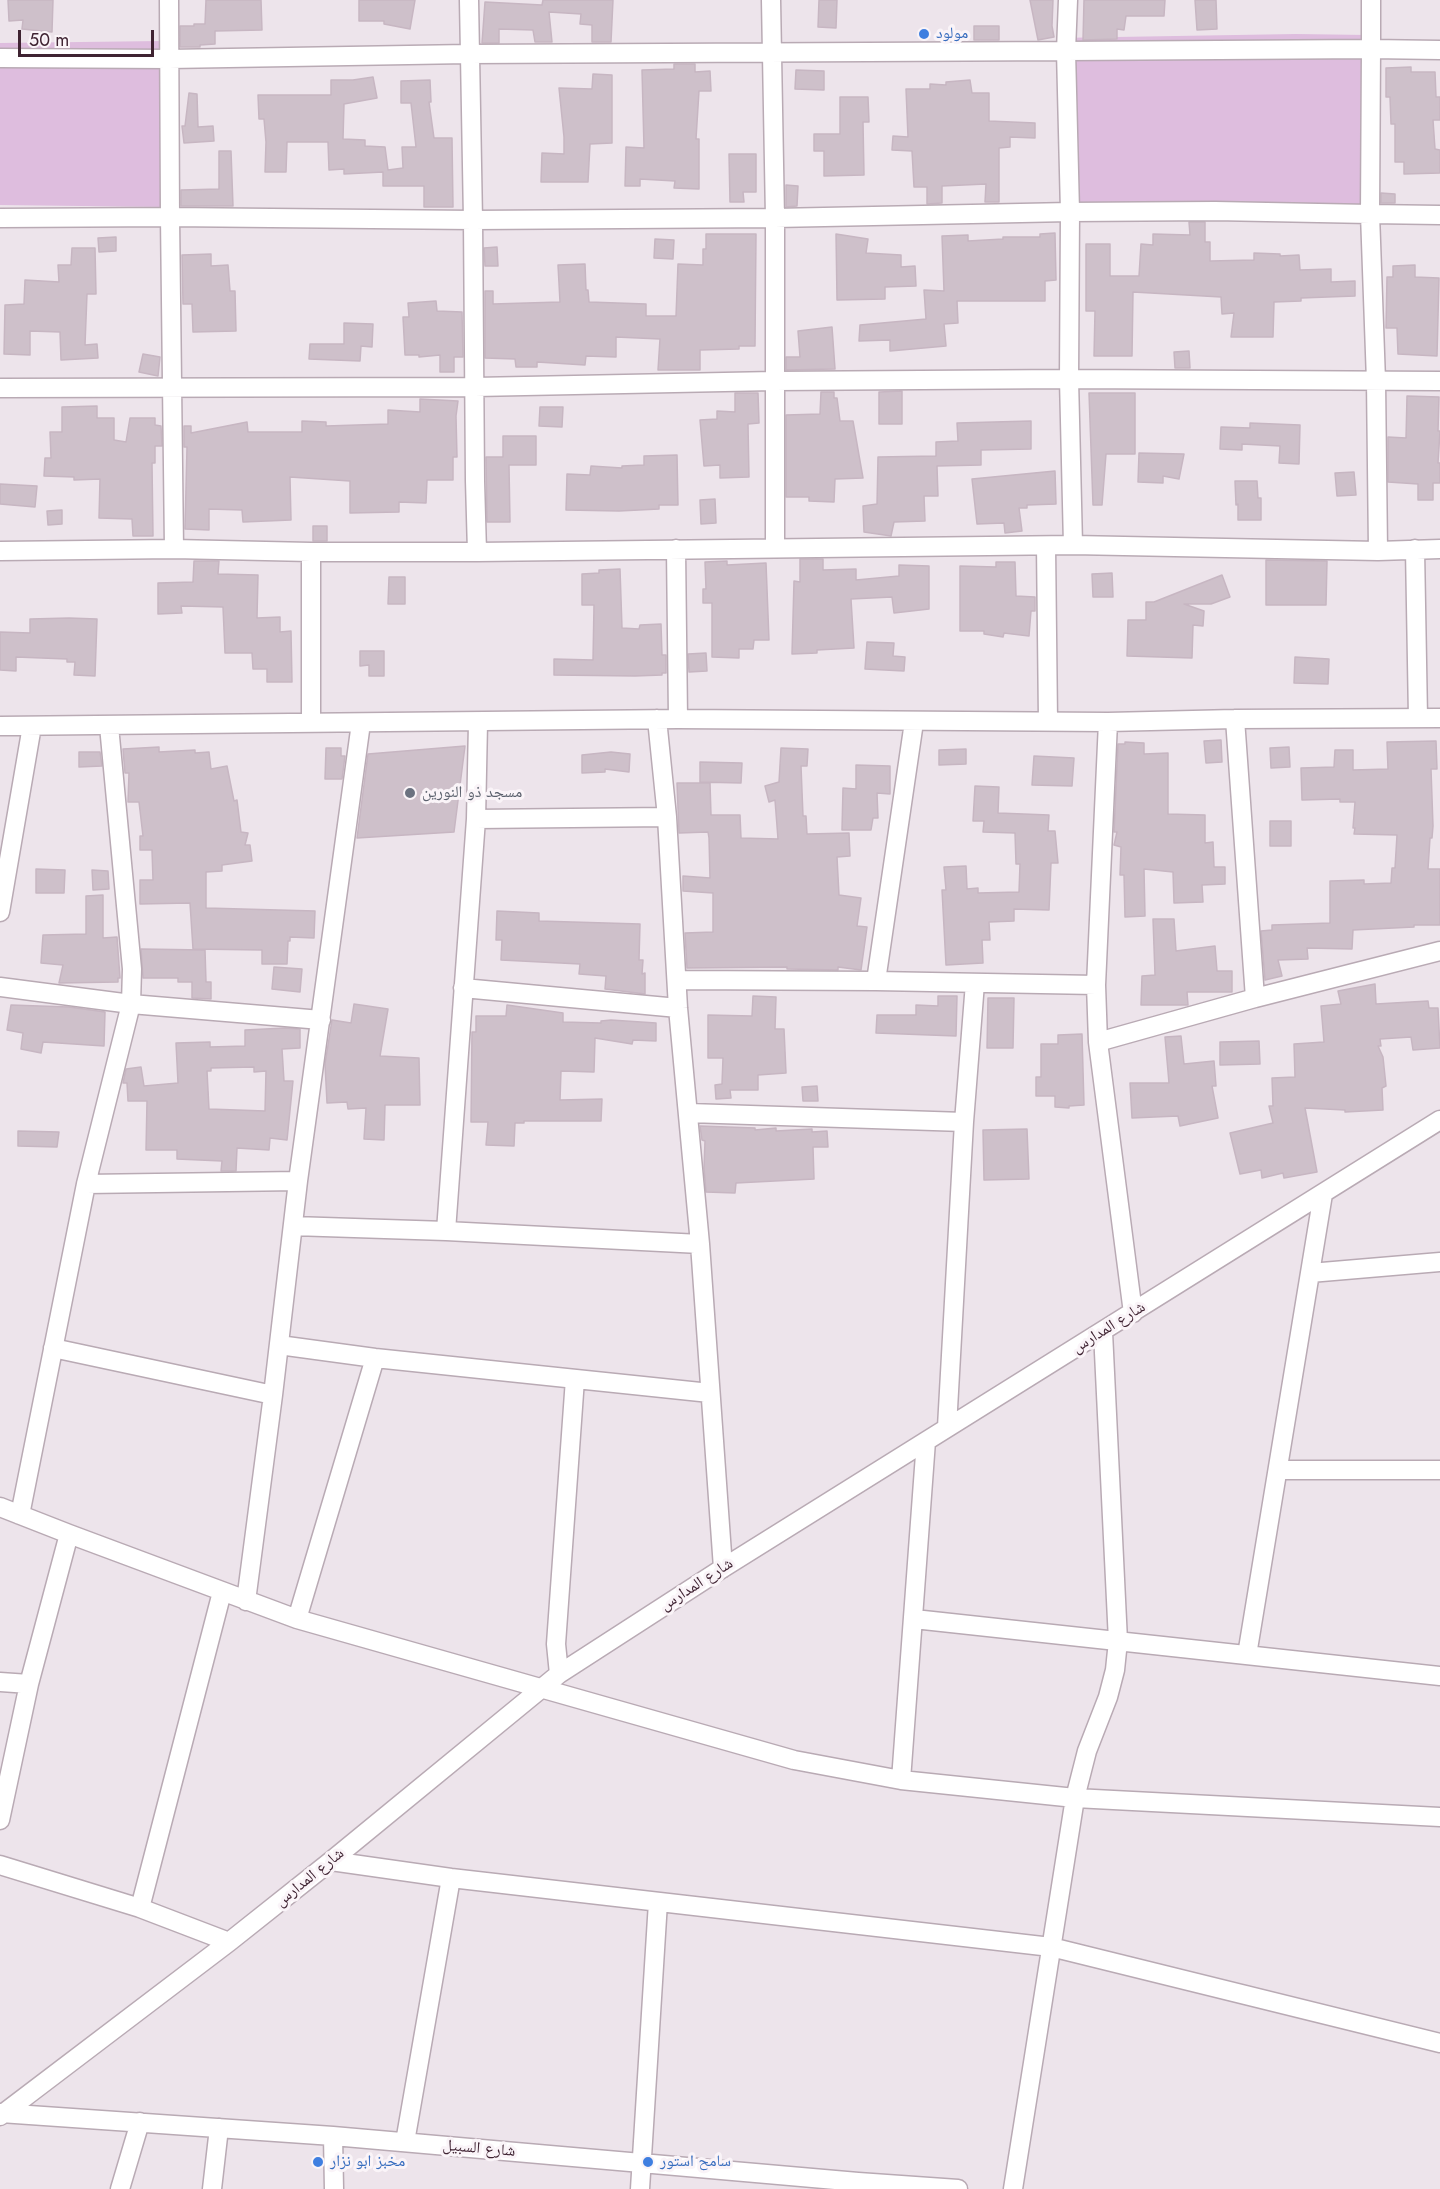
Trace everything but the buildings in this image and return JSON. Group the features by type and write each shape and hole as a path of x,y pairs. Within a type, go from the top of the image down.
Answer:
{"street":[{"path":"169,0 174,549"},
{"path":"469,0 477,552"},
{"path":"771,0 776,218 775,548"},
{"path":"1068,0 1066,51 1070,212 1069,379 1073,545"},
{"path":"1371,0 1370,214 1376,381 1378,550"},
{"path":"0,58 169,59 468,54 1440,50"},
{"path":"0,218 473,220 1215,211 1440,215"},
{"path":"0,388 475,387 774,381 1069,379 1440,381"},
{"path":"0,551 174,549 477,552 1073,545 1440,549"},
{"path":"1046,546 1048,721"},
{"path":"676,549 678,719"},
{"path":"1415,549 1418,718"},
{"path":"311,723 312,552"},
{"path":"0,726 478,723 657,719 1108,723 1235,719 1440,718"},
{"path":"657,719 667,817 678,1008 700,1244 723,1568"},
{"path":"1235,719 1255,998"},
{"path":"876,981 914,722"},
{"path":"246,1601 298,1181 361,723"},
{"path":"446,1231 476,819 478,723"},
{"path":"1108,723 1096,985 1098,1042 1133,1313"},
{"path":"0,912 32,726"},
{"path":"20,1515 86,1184 130,1004 132,969 108,726"},
{"path":"476,819 667,817"},
{"path":"1098,1042 1255,998 1440,951"},
{"path":"677,980 1096,985"},
{"path":"947,1427 963,1122 975,983"},
{"path":"0,987 130,1004 321,1020"},
{"path":"463,988 678,1008"},
{"path":"689,1113 963,1122"},
{"name":"شارع المدارس","path":"1,2114 331,1862 559,1674 947,1427 1440,1120"},
{"path":"86,1184 298,1181"},
{"path":"1247,1655 1323,1194"},
{"path":"293,1226 700,1244"},
{"path":"1310,1273 1440,1262"},
{"path":"1013,2189 1075,1798 1087,1751 1108,1697 1115,1670 1118,1641 1102,1332"},
{"path":"279,1345 375,1358 710,1393"},
{"path":"53,1348 273,1395"},
{"path":"297,1619 375,1358"},
{"path":"559,1674 556,1644 575,1379"},
{"path":"901,1780 926,1441"},
{"path":"1278,1470 1440,1470"},
{"path":"0,1507 297,1619 794,1760 901,1780 1075,1798 1440,1817"},
{"path":"0,1820 29,1684 69,1534"},
{"path":"141,1908 222,1592"},
{"path":"914,1619 1440,1676"},
{"path":"0,1682 29,1684"},
{"path":"331,1862 451,1878 1051,1947 1440,2043"},
{"path":"0,1866 141,1908 229,1942"},
{"path":"405,2142 451,1878"},
{"path":"640,2189 658,1902"},
{"name":"شارع السبيل","path":"1,2114 405,2142 641,2163 858,2186 958,2189"},
{"path":"120,2189 140,2122"},
{"path":"212,2189 219,2128"},
{"path":"333,2136 334,2189"}],"shaded area":[{"path":"1367,35 1365,206 1060,206 1056,38"},
{"path":"162,41 162,207 0,205 0,43"}],"place":[{"name":"مولود","path":"924,34"},
{"name":"مسجد ذو النورين","path":"410,793"},
{"name":"مخبز ابو نزار","path":"318,2162"},
{"name":"سامح استور","path":"648,2162"}]}
